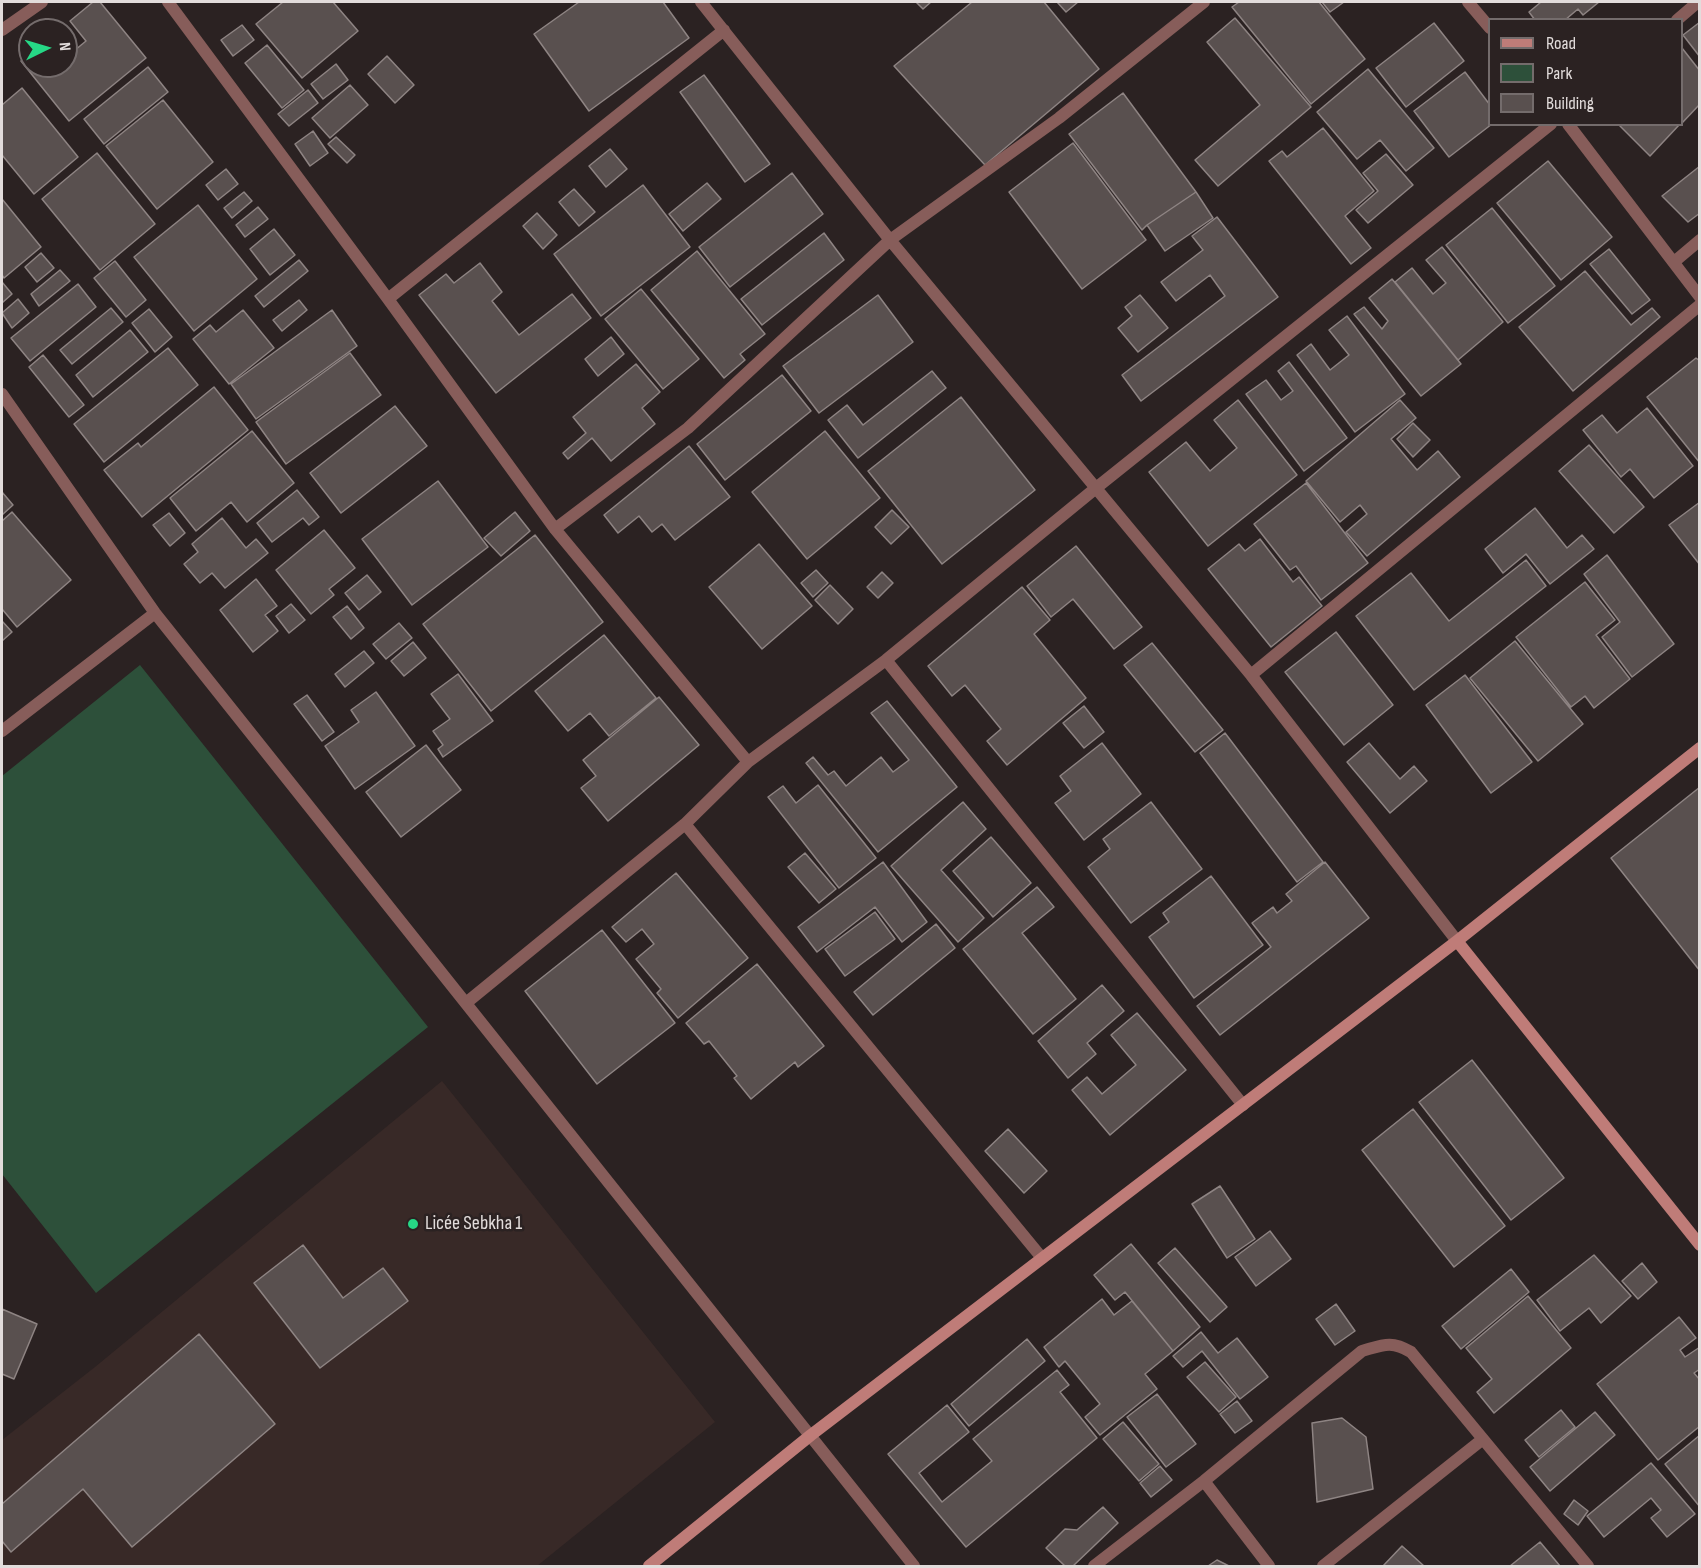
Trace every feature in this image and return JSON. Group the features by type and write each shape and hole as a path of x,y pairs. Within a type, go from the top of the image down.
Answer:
{"street":[{"path":"2,30 42,2"},
{"path":"168,2 388,298 555,529 748,762"},
{"path":"701,2 890,240 1251,675 1457,941 1700,1245"},
{"path":"555,529 688,428 890,240 1059,118 1204,2"},
{"path":"1468,2 1488,26"},
{"path":"1679,18 1698,2"},
{"path":"388,298 724,30"},
{"path":"466,1003 685,824 748,762 886,660 1096,488 1548,126"},
{"path":"1570,126 1700,297"},
{"path":"1674,262 1700,240"},
{"path":"1251,675 1700,305"},
{"path":"2,394 155,613 914,1566"},
{"path":"2,731 155,613"},
{"path":"886,660 1243,1105"},
{"path":"649,1566 811,1434 1457,941 1700,748"},
{"path":"685,824 1042,1258"},
{"path":"1094,1566 1204,1481 1362,1351 1389,1343 1411,1352 1588,1566"},
{"path":"1323,1566 1483,1439"},
{"path":"1204,1481 1269,1566"}],"shaded area":[{"name":"Licée Sebkha 1","path":"442,1081 715,1422 537,1566 2,1566 2,1440 95,1367"}],"green space":[{"path":"140,665 428,1027 96,1293 2,1174 2,776"}],"building":[{"path":"93,2 100,2 146,58 69,121 35,78 78,78 78,48 86,41 78,31 78,18 74,18"},
{"path":"283,2 333,2 358,31 302,78 256,24"},
{"path":"579,2 663,2 689,38 589,111 534,34"},
{"path":"916,2 931,2 923,9"},
{"path":"972,2 1044,2 1099,69 985,165 894,66"},
{"path":"1057,2 1078,2 1066,12"},
{"path":"1239,2 1319,2 1365,59 1311,104 1232,7"},
{"path":"1322,2 1344,2 1330,12"},
{"path":"1541,2 1599,2 1583,15 1578,9 1567,18 1534,18 1529,12"},
{"path":"1235,18 1311,107 1218,186 1195,160 1260,105 1207,42"},
{"path":"1700,22 1700,57 1683,35"},
{"path":"1434,23 1464,61 1406,107 1376,68"},
{"path":"242,25 254,40 233,56 221,40"},
{"path":"267,45 304,90 282,108 245,63"},
{"path":"1683,49 1700,71 1700,104 1683,122"},
{"path":"387,56 414,85 395,103 368,74"},
{"path":"336,64 348,80 323,99 311,84"},
{"path":"148,67 168,92 104,144 84,119"},
{"path":"1368,69 1434,148 1406,171 1380,140 1357,159 1317,112"},
{"path":"1465,72 1488,102 1489,126 1449,157 1414,111"},
{"path":"704,75 770,164 745,182 680,92"},
{"path":"350,85 368,105 330,138 312,118"},
{"path":"22,88 78,157 34,194 2,155 2,105"},
{"path":"308,90 318,103 289,126 278,114"},
{"path":"1123,93 1196,192 1142,230 1069,134"},
{"path":"163,100 213,162 157,209 106,146"},
{"path":"1620,126 1678,126 1650,156"},
{"path":"1323,128 1374,191 1345,216 1371,248 1351,264 1269,161 1282,151 1287,157"},
{"path":"313,131 328,153 310,166 295,144"},
{"path":"336,137 355,155 347,163 328,144"},
{"path":"1073,143 1146,240 1082,289 1009,192"},
{"path":"610,149 627,169 606,187 589,166"},
{"path":"97,153 155,224 100,270 42,199"},
{"path":"1386,154 1413,185 1368,223 1356,210 1378,191 1363,173"},
{"path":"1548,161 1612,237 1561,280 1497,203"},
{"path":"1700,166 1700,213 1688,222 1662,196"},
{"path":"226,169 238,184 218,200 206,185"},
{"path":"792,173 823,214 730,287 699,247"},
{"path":"707,183 721,199 683,231 669,214"},
{"path":"643,185 690,247 601,316 554,254"},
{"path":"574,189 595,212 579,226 559,202"},
{"path":"244,192 252,201 232,218 224,208"},
{"path":"1196,192 1213,218 1165,251 1147,225"},
{"path":"2,199 41,247 4,278 2,275"},
{"path":"198,205 257,279 194,331 134,257"},
{"path":"258,207 268,219 245,237 236,225"},
{"path":"1492,208 1555,286 1508,323 1446,245"},
{"path":"537,213 557,235 543,249 523,226"},
{"path":"1217,217 1278,297 1141,401 1122,375 1225,296 1210,275 1176,301 1161,282 1203,250 1192,236"},
{"path":"274,229 295,255 270,275 250,249"},
{"path":"824,233 844,260 762,325 741,299"},
{"path":"1442,247 1503,322 1458,360 1395,282 1412,268 1433,294 1446,283 1426,260"},
{"path":"1609,249 1650,300 1632,314 1590,264"},
{"path":"697,251 765,334 740,354 745,360 724,378 651,290"},
{"path":"41,253 54,268 37,282 25,267"},
{"path":"299,260 308,271 264,307 255,296"},
{"path":"115,261 146,300 126,317 94,278"},
{"path":"480,263 502,292 492,301 519,335 572,294 591,318 496,393 419,295 446,274 454,283"},
{"path":"60,270 70,281 39,306 31,294"},
{"path":"1585,271 1631,325 1652,308 1660,317 1573,391 1519,327"},
{"path":"1392,279 1461,364 1421,396 1354,314 1364,307 1382,329 1388,321 1369,298"},
{"path":"2,282 12,294 2,303"},
{"path":"78,284 96,307 30,361 11,338"},
{"path":"641,289 699,359 663,389 605,319"},
{"path":"878,295 913,342 819,413 783,366"},
{"path":"1140,295 1168,328 1138,352 1118,328 1132,316 1125,307"},
{"path":"18,299 29,313 12,328 2,313"},
{"path":"299,300 307,310 282,331 273,320"},
{"path":"111,308 123,322 72,364 60,350"},
{"path":"149,309 172,337 155,352 132,323"},
{"path":"243,310 274,348 229,384 193,339 210,325 216,332"},
{"path":"332,310 357,346 256,419 231,384"},
{"path":"1347,316 1405,394 1355,432 1297,355 1311,344 1330,370 1349,355 1329,330"},
{"path":"130,330 148,352 93,397 76,375"},
{"path":"611,337 624,354 598,376 585,359"},
{"path":"168,348 198,385 104,462 74,424"},
{"path":"350,353 381,395 286,464 256,422"},
{"path":"43,355 84,405 69,417 29,367"},
{"path":"1696,358 1700,361 1700,463 1647,397"},
{"path":"1289,362 1347,438 1304,471 1246,394 1266,380 1281,400 1293,391 1278,371"},
{"path":"636,364 660,392 642,408 655,424 611,461 592,438 568,459 563,453 586,433 573,417"},
{"path":"932,371 946,388 858,458 828,420 847,405 863,425"},
{"path":"782,375 811,411 725,480 697,444"},
{"path":"214,387 248,430 142,517 104,470 138,443 141,447"},
{"path":"961,397 1035,490 942,564 868,471"},
{"path":"1238,400 1297,475 1208,546 1149,472 1186,442 1210,471 1237,448 1214,420"},
{"path":"1400,400 1416,418 1391,439 1417,470 1438,451 1460,477 1367,556 1346,532 1367,514 1360,505 1340,522 1306,481"},
{"path":"395,406 427,446 341,513 310,473"},
{"path":"1647,408 1693,466 1654,498 1630,469 1621,477 1583,430 1602,415 1617,433"},
{"path":"1413,423 1430,440 1413,457 1397,439"},
{"path":"252,431 294,483 247,522 231,502 196,531 170,498"},
{"path":"825,431 880,498 807,559 752,492"},
{"path":"1589,445 1644,507 1614,533 1559,471"},
{"path":"689,446 730,497 675,540 662,524 652,532 639,516 618,533 604,515"},
{"path":"438,481 488,547 412,605 362,539"},
{"path":"1306,483 1368,563 1321,600 1296,566 1290,570 1254,524"},
{"path":"297,490 319,517 309,525 303,518 272,542 257,523"},
{"path":"2,492 13,505 2,515"},
{"path":"1700,502 1700,565 1669,525"},
{"path":"1535,508 1567,548 1582,535 1594,549 1550,584 1526,554 1503,573 1485,549"},
{"path":"892,510 909,527 891,544 875,527"},
{"path":"12,512 71,580 17,627 2,609 2,521"},
{"path":"515,512 530,531 501,556 484,538"},
{"path":"169,513 185,533 170,546 153,525"},
{"path":"222,518 246,548 256,539 268,553 225,588 212,573 200,583 184,564 198,552 192,544"},
{"path":"324,530 355,568 329,589 334,595 311,614 276,570"},
{"path":"535,535 603,622 491,711 423,624"},
{"path":"1260,539 1293,582 1299,577 1322,606 1271,647 1208,569 1239,544 1245,551"},
{"path":"759,544 812,606 762,649 709,587"},
{"path":"1076,546 1142,627 1114,649 1073,599 1051,617 1027,586"},
{"path":"1607,555 1674,644 1632,677 1602,637 1620,622 1584,574"},
{"path":"1526,560 1546,586 1414,690 1356,616 1411,573 1449,621"},
{"path":"816,570 828,583 813,597 801,583"},
{"path":"882,572 893,583 878,598 867,587"},
{"path":"367,575 381,592 359,610 345,593"},
{"path":"256,579 277,606 265,615 278,631 253,652 220,610"},
{"path":"1585,582 1615,620 1596,635 1630,679 1594,708 1585,696 1571,707 1516,637"},
{"path":"830,585 853,609 838,624 815,600"},
{"path":"1022,587 1050,620 1034,634 1086,698 1007,765 987,741 1001,729 965,685 952,696 928,666"},
{"path":"291,604 305,620 289,633 276,616"},
{"path":"347,606 364,628 351,639 333,617"},
{"path":"2,621 12,632 2,641"},
{"path":"399,623 412,638 386,659 373,644"},
{"path":"1336,632 1393,705 1344,745 1285,672"},
{"path":"604,635 656,698 609,736 590,713 568,731 535,691"},
{"path":"1515,641 1583,724 1538,761 1470,678"},
{"path":"413,642 426,658 404,676 391,661"},
{"path":"1152,643 1223,730 1195,752 1124,665"},
{"path":"364,651 374,663 345,687 335,674"},
{"path":"458,674 493,721 443,757 438,749 443,745 433,731 450,719 431,694"},
{"path":"1465,675 1532,762 1491,793 1426,705"},
{"path":"376,692 415,746 355,789 325,746 359,722 351,710"},
{"path":"307,695 334,732 322,741 294,704"},
{"path":"659,697 699,745 608,821 581,788 596,776 583,760"},
{"path":"887,701 957,787 878,852 806,763 813,757 828,775 834,771 846,786 881,757 893,772 909,760 871,713"},
{"path":"1084,706 1104,732 1084,748 1063,723"},
{"path":"1225,733 1323,862 1297,882 1200,753"},
{"path":"1102,743 1141,794 1084,840 1055,803 1071,791 1060,776"},
{"path":"1369,743 1400,779 1414,766 1427,781 1390,813 1347,762"},
{"path":"426,745 461,790 401,837 366,792"},
{"path":"818,785 876,858 839,888 768,797 783,786 796,803"},
{"path":"1700,787 1700,971 1611,858"},
{"path":"963,802 986,829 941,870 984,918 958,942 891,866"},
{"path":"1151,802 1202,869 1131,923 1088,867 1110,849 1103,839"},
{"path":"991,837 1031,883 993,917 953,871"},
{"path":"805,853 836,889 819,903 788,867"},
{"path":"883,862 927,922 902,942 875,907 817,952 798,927"},
{"path":"1325,862 1369,918 1220,1035 1197,1006 1271,947 1252,923 1273,907 1277,913 1292,901 1286,894"},
{"path":"676,873 748,958 678,1018 657,993 661,989 636,959 654,944 642,929 626,942 612,927"},
{"path":"1211,876 1263,945 1194,998 1149,937 1169,922 1163,913"},
{"path":"1037,887 1054,907 1022,933 1076,999 1033,1034 963,949"},
{"path":"875,912 895,939 845,976 825,949"},
{"path":"936,924 955,948 873,1015 854,992"},
{"path":"602,930 675,1023 597,1084 525,991"},
{"path":"757,964 824,1046 798,1067 795,1062 751,1099 734,1078 737,1076 709,1041 704,1044 686,1023"},
{"path":"1102,985 1124,1011 1087,1043 1096,1054 1068,1078 1038,1041"},
{"path":"1137,1013 1186,1070 1110,1135 1072,1090 1087,1077 1102,1094 1136,1065 1111,1035"},
{"path":"1472,1060 1564,1178 1511,1220 1419,1102"},
{"path":"1413,1109 1505,1226 1454,1267 1362,1150"},
{"path":"1008,1129 1047,1171 1024,1193 985,1151"},
{"path":"1220,1186 1255,1239 1227,1258 1192,1204"},
{"path":"1270,1231 1291,1259 1256,1286 1235,1257"},
{"path":"1131,1244 1200,1327 1173,1351 1125,1292 1115,1300 1094,1275"},
{"path":"303,1245 343,1298 383,1268 408,1301 320,1368 254,1283"},
{"path":"1175,1248 1227,1307 1210,1322 1158,1263"},
{"path":"1594,1255 1631,1296 1601,1323 1589,1308 1560,1331 1537,1300"},
{"path":"1642,1263 1657,1282 1638,1299 1622,1281"},
{"path":"1511,1269 1529,1292 1461,1349 1442,1326"},
{"path":"1528,1296 1571,1348 1494,1413 1477,1392 1492,1379 1466,1348"},
{"path":"1102,1299 1114,1315 1132,1301 1173,1351 1145,1374 1157,1389 1100,1435 1085,1417 1100,1404 1065,1361 1059,1367 1044,1347"},
{"path":"1336,1304 1355,1331 1335,1345 1316,1319"},
{"path":"2,1309 37,1324 14,1379 2,1374"},
{"path":"1679,1317 1696,1338 1680,1350 1685,1357 1700,1347 1700,1369 1694,1373 1700,1380 1700,1426 1658,1460 1597,1384"},
{"path":"1201,1332 1218,1353 1237,1338 1268,1377 1240,1399 1202,1351 1183,1367 1173,1356"},
{"path":"199,1334 275,1424 132,1547 83,1489 11,1552 2,1541 2,1504"},
{"path":"1027,1339 1045,1361 969,1426 951,1404"},
{"path":"1205,1362 1236,1397 1219,1412 1187,1377"},
{"path":"1057,1370 1069,1385 1060,1392 1097,1438 966,1547 888,1454 947,1405 969,1432 919,1473 942,1502 992,1461 973,1439"},
{"path":"1157,1394 1196,1444 1166,1467 1127,1417"},
{"path":"1237,1401 1252,1421 1235,1433 1220,1414"},
{"path":"1561,1410 1575,1427 1539,1457 1525,1440"},
{"path":"1595,1412 1615,1435 1550,1491 1530,1467"},
{"path":"1342,1418 1366,1437 1373,1489 1317,1502 1312,1423"},
{"path":"1123,1422 1159,1464 1139,1481 1103,1439"},
{"path":"1700,1435 1700,1507 1665,1464"},
{"path":"1651,1463 1695,1514 1667,1537 1651,1518 1661,1510 1651,1498 1604,1537 1587,1516"},
{"path":"1160,1466 1172,1480 1151,1497 1140,1483"},
{"path":"1574,1500 1588,1511 1578,1525 1564,1514"},
{"path":"1103,1507 1118,1523 1073,1566 1065,1566 1046,1548 1065,1529 1077,1530"},
{"path":"1540,1542 1560,1566 1510,1566"},
{"path":"1402,1546 1424,1566 1383,1566"},
{"path":"1217,1560 1229,1566 1208,1566"}],"place":[{"name":"Licée Sebkha 1","path":"413,1224"}]}
